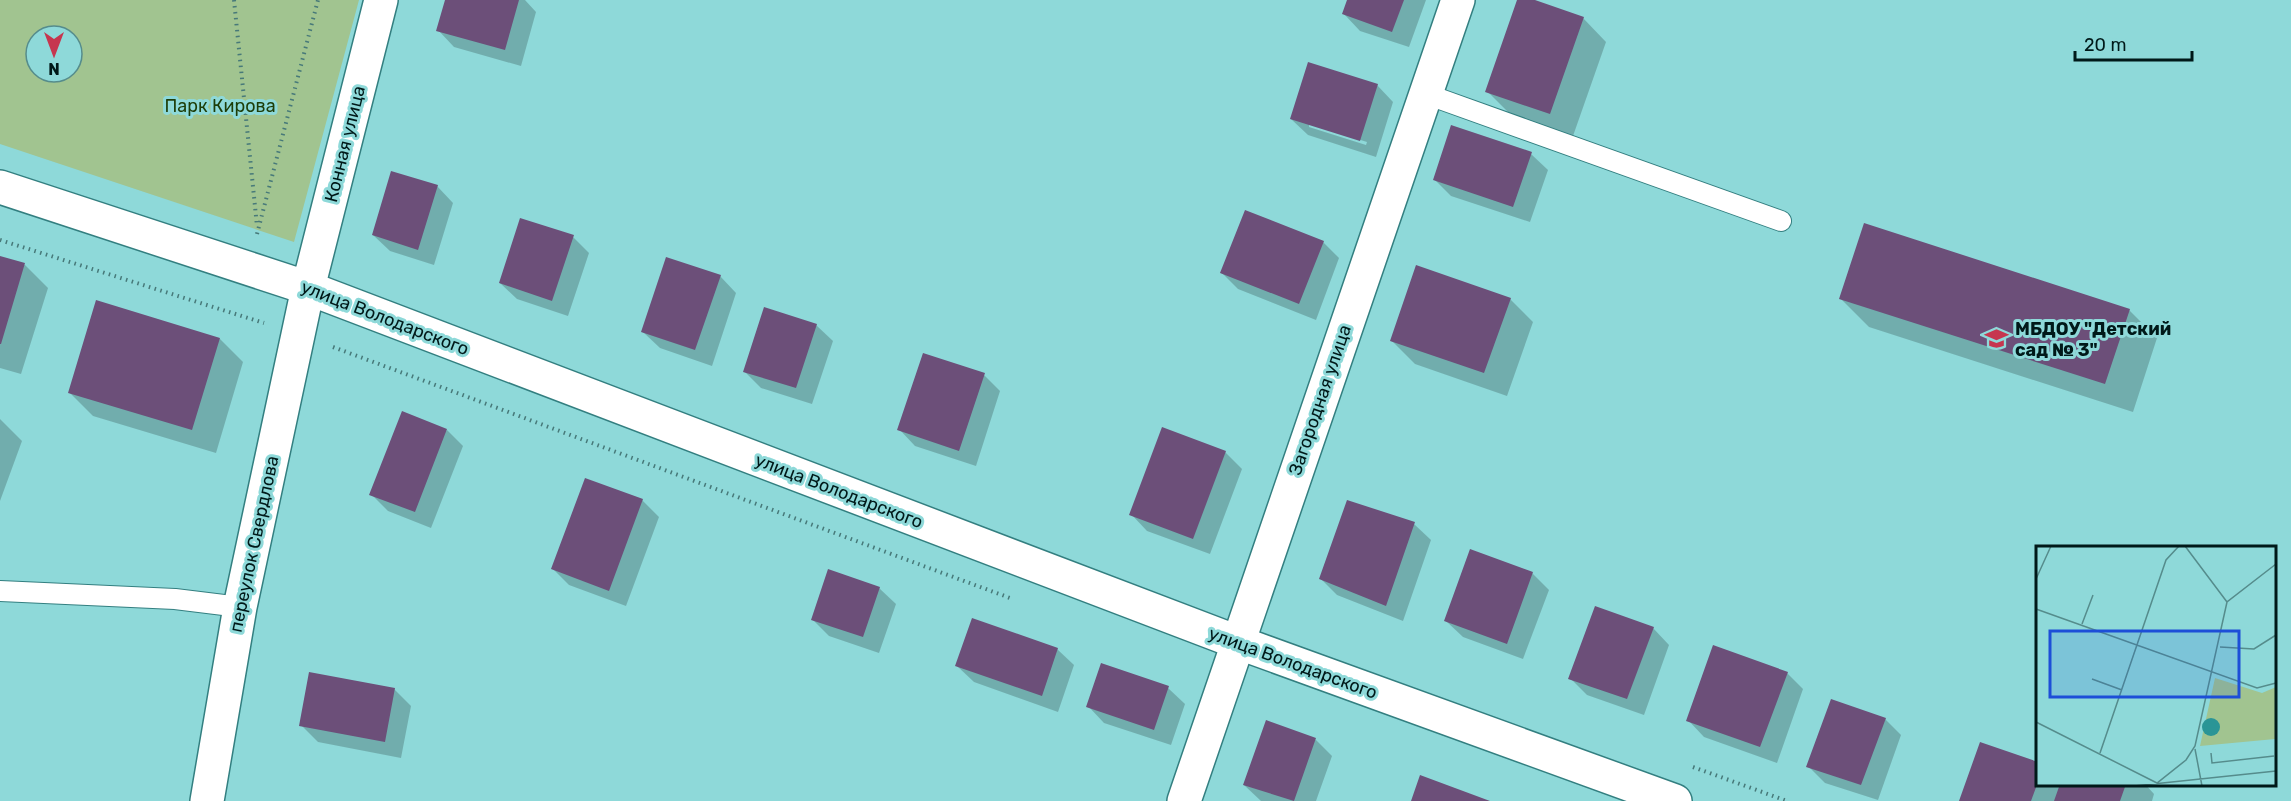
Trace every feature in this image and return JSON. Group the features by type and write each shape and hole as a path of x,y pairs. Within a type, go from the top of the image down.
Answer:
{"street":[{"name":"Конная улица","path":"308,288 381,0"},
{"name":"Загородная улица","path":"1184,801 1458,0"},
{"name":"улица Володарского","path":"0,187 308,288 1237,642 1675,801"},
{"name":"переулок Свердлова","path":"207,801 240,607 308,288"}],"lane":[{"path":"1426,93 1781,220"},
{"path":"0,591 175,599 240,607"}],"path":[{"path":"234,0 257,230"},
{"path":"256,237 318,0"},
{"path":"0,240 298,334 1013,599"}],"green space":[{"name":"Парк Кирова","path":"0,0 359,0 294,242 0,144"}],"building":[{"path":"445,0 519,0 505,50 436,31"},
{"path":"1347,0 1404,0 1392,32 1342,14"},
{"path":"1517,0 1535,0 1584,17 1550,114 1485,92"},
{"path":"1308,62 1378,84 1360,141 1290,119"},
{"path":"1451,125 1532,152 1513,207 1433,180"},
{"path":"391,171 438,185 418,250 372,235"},
{"path":"1245,210 1324,241 1299,304 1220,273"},
{"path":"520,218 574,235 552,301 499,283"},
{"path":"1864,223 2130,309 2105,384 1839,299"},
{"path":"0,256 25,263 1,344 0,344"},
{"path":"666,257 721,275 695,350 641,332"},
{"path":"1416,265 1511,298 1484,373 1390,341"},
{"path":"96,300 220,338 192,430 68,393"},
{"path":"764,307 817,324 796,388 743,372"},
{"path":"923,353 985,373 959,451 897,430"},
{"path":"402,411 447,429 415,512 369,495"},
{"path":"1162,427 1226,451 1193,539 1129,515"},
{"path":"585,478 643,499 609,591 551,569"},
{"path":"1347,500 1415,522 1386,606 1319,579"},
{"path":"1470,549 1533,572 1507,644 1444,621"},
{"path":"828,569 880,587 863,637 811,620"},
{"path":"1595,606 1654,627 1627,699 1568,679"},
{"path":"972,618 1058,648 1042,696 955,666"},
{"path":"1713,645 1788,672 1760,747 1686,721"},
{"path":"1101,663 1169,686 1154,730 1086,707"},
{"path":"309,672 395,688 385,742 299,726"},
{"path":"1831,699 1886,718 1861,785 1806,767"},
{"path":"1266,720 1316,738 1294,801 1243,785"},
{"path":"1980,742 2036,761 2037,786 2031,801 1959,801"},
{"path":"1420,775 1490,801 1411,801"},
{"path":"2059,786 2125,786 2120,801 2054,801"}],"place":[{"name":"МБДОУ \"Детский сад № 3\"","path":"1997,339"}]}
